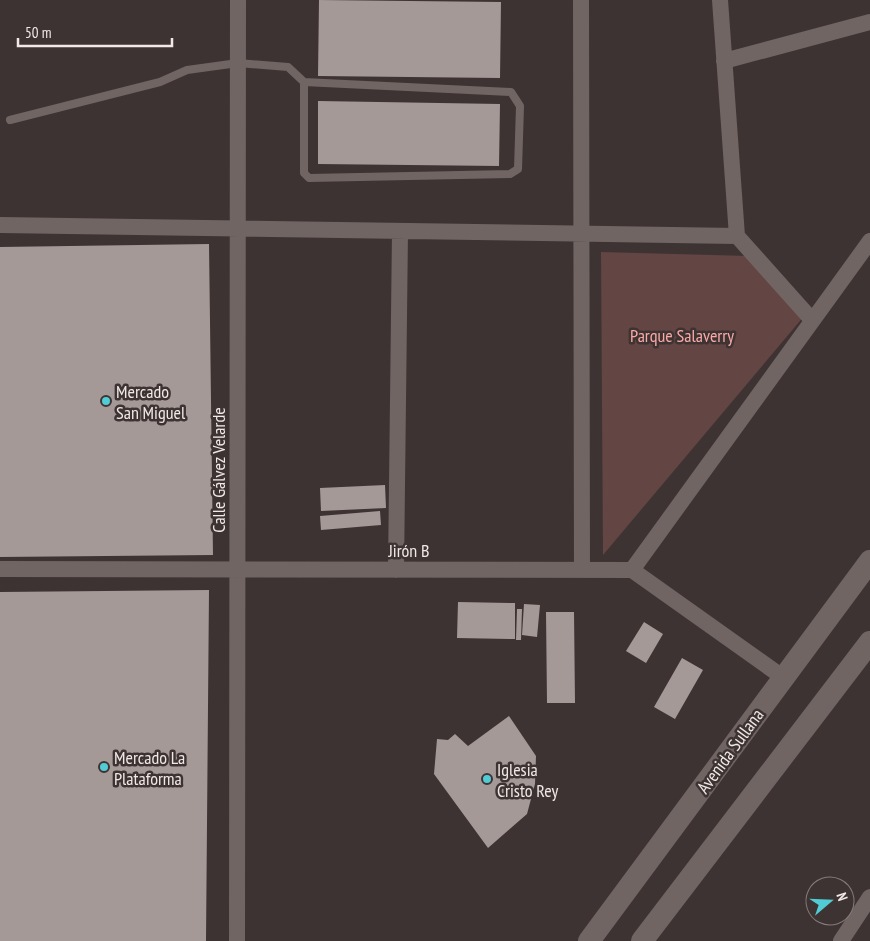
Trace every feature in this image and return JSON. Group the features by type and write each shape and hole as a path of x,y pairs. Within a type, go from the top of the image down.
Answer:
{"main road":[{"name":"Avenida Sullana","path":"589,941 870,561"},
{"path":"642,941 870,642"}],"street":[{"name":"Calle Gálvez Velarde","path":"237,941 238,0"},
{"path":"581,0 582,570"},
{"path":"720,0 737,236 812,320"},
{"path":"724,61 870,22"},
{"path":"0,225 737,236"},
{"path":"396,570 400,231"},
{"path":"784,678 632,570 870,241"},
{"name":"Jirón B","path":"0,569 632,570"},
{"path":"841,941 870,897"}],"lane":[{"path":"10,120 160,82 187,70 238,63 288,67 304,82 511,92 520,106 518,169 510,174 309,178 304,173 304,82"}],"green space":[{"name":"Parque Salaverry","path":"601,252 749,256 805,315 603,555"}],"building":[{"path":"319,0 501,2 500,78 318,76"},
{"path":"318,101 500,104 499,166 318,164"},
{"name":"Mercado San Miguel","path":"209,244 213,555 0,557 0,247"},
{"path":"385,485 386,508 321,511 320,488"},
{"path":"380,511 381,525 321,530 320,516"},
{"name":"Mercado La Plataforma","path":"209,590 206,941 0,941 0,592"},
{"path":"458,602 515,603 515,639 457,638"},
{"path":"524,604 540,605 537,637 522,635"},
{"path":"517,609 522,609 521,640 516,640"},
{"path":"546,612 574,612 575,703 547,703"},
{"path":"644,622 663,634 646,663 626,651"},
{"path":"682,658 703,670 675,719 654,707"},
{"name":"Iglesia Cristo Rey","path":"509,716 536,756 535,784 527,814 488,848 434,774 437,739 448,740 455,734 468,746"}],"place":[{"name":"Mercado San Miguel","path":"106,401"},
{"name":"Mercado La Plataforma","path":"104,767"},
{"name":"Iglesia Cristo Rey","path":"487,779"}]}
